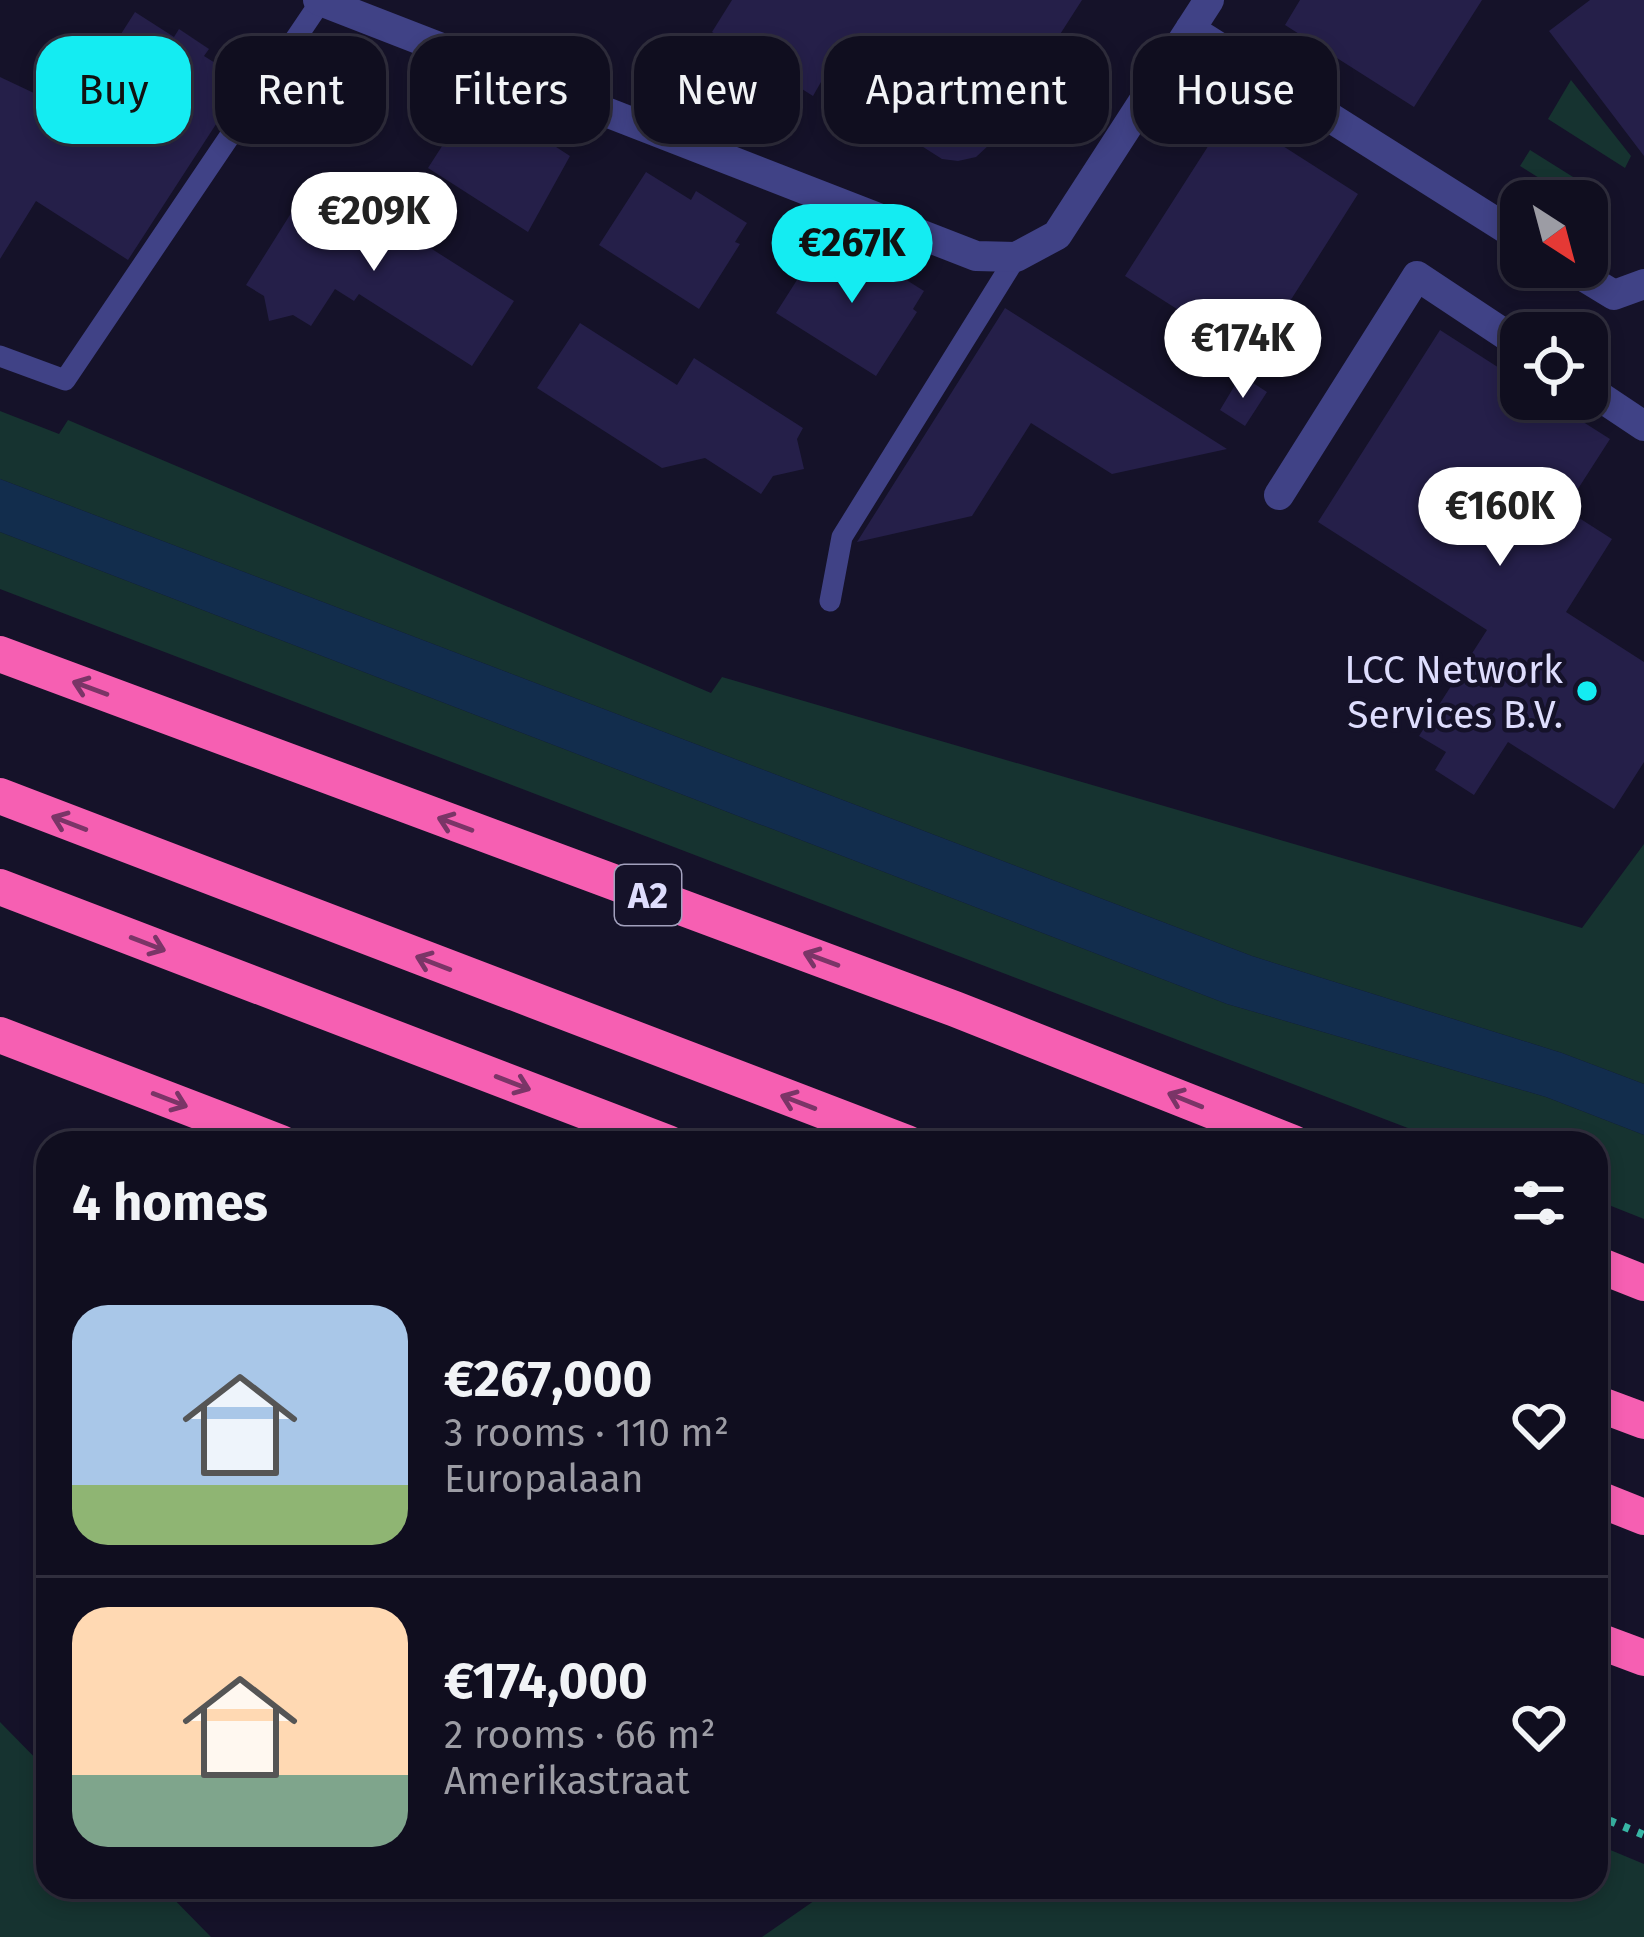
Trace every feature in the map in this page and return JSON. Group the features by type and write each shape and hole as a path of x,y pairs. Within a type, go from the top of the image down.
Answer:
{"highway":[{"name":"A2","path":"0,654 933,1000 1263,1131"},
{"path":"0,796 877,1131"},
{"path":"0,887 637,1131"},
{"path":"0,1035 250,1131"},
{"path":"1608,1268 1644,1282"},
{"path":"1608,1408 1644,1421"},
{"path":"1608,1503 1644,1517"},
{"path":"1608,1644 1644,1658"}],"street":[{"path":"320,1 976,256 1016,257 1057,235 1209,0"},
{"path":"1190,29 1500,225"},
{"path":"1279,495 1417,276 1500,331"},
{"path":"1602,288 1614,295 1644,284"},
{"path":"1608,402 1644,426"}],"lane":[{"path":"0,356 65,380 320,1"},
{"path":"830,601 842,537 1016,257"}],"path":[{"path":"1608,1820 1644,1835"}],"green space":[{"path":"1571,80 1631,156 1625,168 1548,119"},
{"path":"1530,150 1578,180 1542,180 1520,166"},
{"path":"0,411 59,434 68,420 711,693 722,677 1582,928 1644,844 1644,1084 1562,1053 1252,956 0,479"},
{"path":"0,532 1227,1004 1546,1097 1644,1135 1644,1219 1608,1205 1608,1131 1416,1131 0,589"},
{"path":"0,1722 36,1759 36,1899 174,1899 211,1937 0,1937"},
{"path":"1608,1849 1644,1864 1644,1937 762,1937 817,1899 1608,1899"}],"water":[{"path":"0,479 1252,956 1562,1053 1644,1084 1644,1135 1546,1097 1227,1004 0,532"}],"building":[{"path":"732,0 1082,0 1059,36 824,36 824,84 813,96 800,88 800,36 718,36 712,32"},
{"path":"1300,0 1482,0 1414,107 1337,58 1337,36 1302,36 1285,25"},
{"path":"1590,0 1644,0 1644,156 1549,31"},
{"path":"135,12 172,36 120,36"},
{"path":"191,37 209,49 204,56 215,63 215,126 128,260 36,201 0,259 0,77 36,94 36,144 191,144"},
{"path":"443,144 551,144 570,156 528,232 428,168"},
{"path":"918,144 990,144 976,157 942,159"},
{"path":"1210,144 1280,144 1358,194 1254,358 1125,276"},
{"path":"646,172 691,200 696,191 747,223 735,242 740,244 699,309 599,245"},
{"path":"315,175 514,301 472,366 359,294 354,301 335,289 311,326 293,315 269,321 264,296 246,285"},
{"path":"823,239 867,268 873,259 924,291 913,309 917,312 876,376 776,313"},
{"path":"1005,308 1227,449 1112,474 1031,423 972,516 857,542"},
{"path":"580,323 677,385 694,358 803,428 797,439 804,469 773,476 761,494 705,458 662,468 537,388"},
{"path":"1440,330 1500,369 1500,420 1580,420 1610,439 1565,509 1612,539 1566,612 1644,662 1644,762 1614,809 1508,742 1474,795 1435,770 1446,752 1419,736 1487,630 1318,522"},
{"path":"1241,375 1267,392 1245,426 1220,410"}],"place":[{"name":"LCC Network Services B.V.","path":"1587,691"}]}
